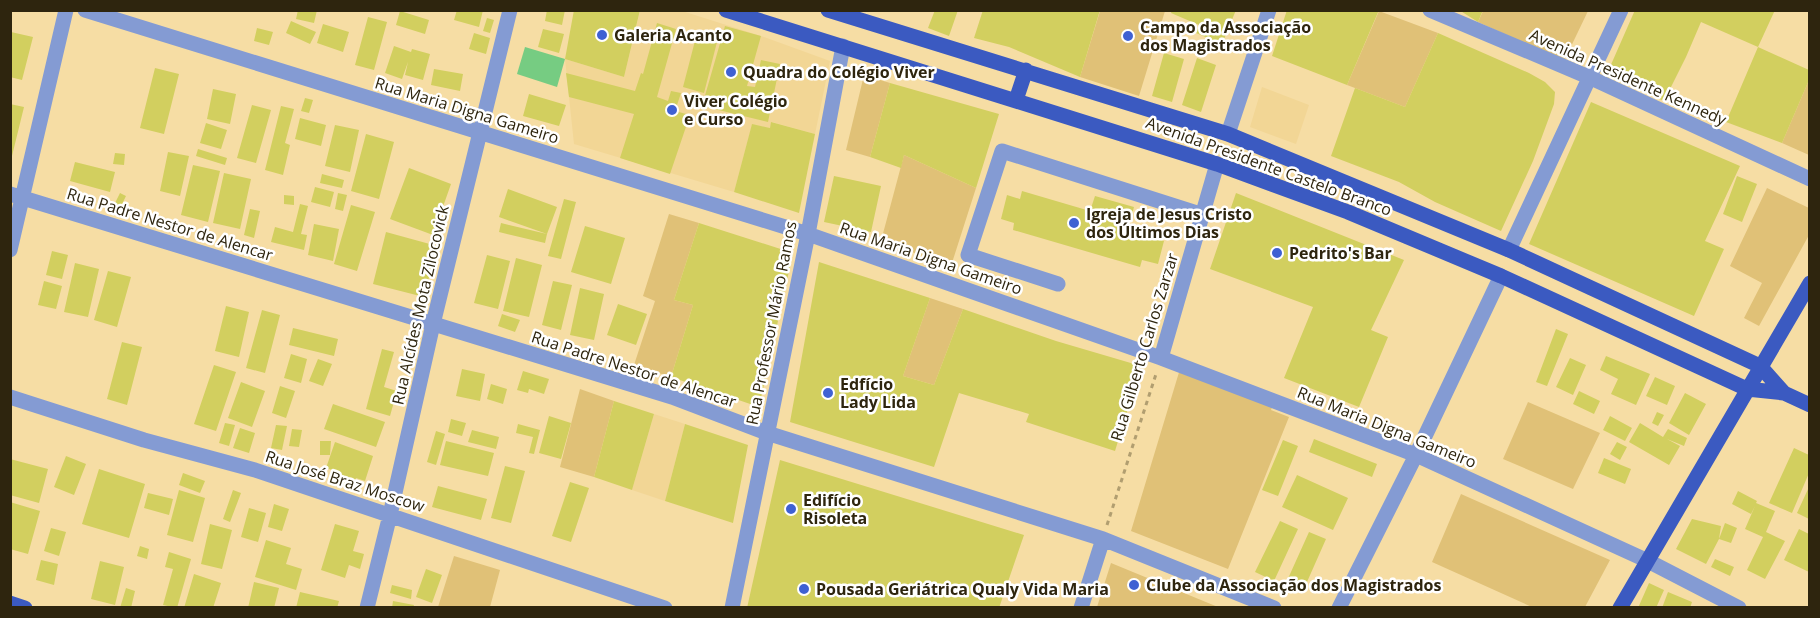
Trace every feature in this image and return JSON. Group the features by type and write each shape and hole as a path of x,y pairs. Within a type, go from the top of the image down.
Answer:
{"main road":[{"name":"Avenida Presidente Castelo Branco","path":"726,10 1217,164 1348,212 1500,276 1747,389 1784,393 1809,405"},
{"name":"Avenida Presidente Castelo Branco","path":"828,10 846,13 1228,134 1509,250 1760,366 1784,393"},
{"path":"1016,100 1026,70"},
{"path":"1620,608 1809,283"},
{"path":"1728,381 1733,395 1732,415"},
{"path":"10,603 25,608"}],"street":[{"path":"10,250 17,196 66,10"},
{"name":"Rua Maria Digna Gameiro","path":"85,10 808,234 1161,358 1416,455 1648,561 1739,608"},
{"name":"Rua Alcídes Mota Zilocovick","path":"367,608 433,324 510,10"},
{"path":"1228,134 1269,10"},
{"name":"Avenida Presidente Kennedy","path":"1430,10 1591,78 1809,179"},
{"path":"1509,250 1621,10"},
{"name":"Rua Professor Mário Ramos","path":"732,608 808,234 843,46"},
{"path":"1058,284 968,255 1002,151 1203,215"},
{"name":"Rua Gilberto Carlos Zarzar","path":"1161,358 1217,164"},
{"name":"Rua Padre Nestor de Alencar","path":"17,196 672,397 768,433 1103,539 1274,608"},
{"path":"1340,608 1416,455 1500,276"},
{"name":"Rua José Braz Moscow","path":"10,397 144,440 255,470 665,608"},
{"path":"1081,608 1103,539"}],"path":[{"name":"Rua Gilberto Carlos Zarzar","path":"1103,539 1161,358"}],"shaded area":[{"name":"Viver Colégio e Curso","path":"679,10 830,61 815,134 772,122 770,128 752,125 734,192 574,144 565,59 624,77 640,11"},
{"name":"Campo da Associação dos Magistrados","path":"1100,11 1165,11 1139,96 1080,77"},
{"path":"1379,11 1438,33 1405,107 1347,85"},
{"path":"1483,11 1588,11 1564,61 1478,22"},
{"path":"525,47 565,59 557,87 517,74"},
{"path":"864,75 890,83 870,157 846,150"},
{"path":"1809,80 1809,155 1782,143"},
{"path":"1262,87 1309,105 1296,144 1250,127"},
{"path":"904,155 976,188 951,266 881,241"},
{"path":"1767,188 1809,208 1809,235 1759,326 1744,318 1762,283 1730,266"},
{"path":"669,214 699,223 674,300 693,305 671,377 634,365 655,301 643,296"},
{"path":"930,298 963,309 934,385 903,376"},
{"path":"1180,369 1274,402 1271,410 1289,417 1228,569 1131,531"},
{"path":"580,389 614,401 594,477 560,467"},
{"path":"1528,402 1600,433 1573,489 1503,459"},
{"path":"654,414 685,424 665,501 632,490"},
{"path":"1461,494 1610,560 1585,607 1532,607 1432,562"},
{"path":"454,556 500,570 490,607 438,607"},
{"name":"Clube da Associação dos Magistrados","path":"1111,563 1218,607 1097,607"}],"building":[{"path":"298,10 317,10 314,23 296,19"},
{"path":"457,10 483,10 479,27 454,20"},
{"path":"547,10 565,10 562,25 545,21"},
{"name":"Galeria Acanto","path":"574,10 640,10 624,77 565,59"},
{"path":"935,10 958,10 949,36 928,28"},
{"path":"983,10 1100,10 1080,77 1009,47 974,38"},
{"path":"1172,10 1236,10 1222,44 1196,33 1199,25 1171,13"},
{"path":"1287,10 1379,10 1347,85 1272,56"},
{"path":"1459,10 1483,10 1478,22"},
{"path":"1635,10 1775,10 1758,47 1701,22 1664,101 1606,76"},
{"path":"400,11 429,20 425,34 396,25"},
{"path":"368,17 387,22 374,70 355,65"},
{"path":"487,18 494,20 490,33 483,31"},
{"path":"291,21 316,32 310,44 286,33"},
{"path":"657,23 676,29 657,97 668,101 671,91 681,93 675,111 690,115 670,174 620,158 634,114 569,97 566,73 635,91 641,73 643,74"},
{"path":"323,24 349,32 343,52 317,43"},
{"name":"Quadra do Colégio Viver","path":"725,26 761,36 747,86 755,87 761,60 780,64 768,122 702,106"},
{"path":"257,28 273,32 269,45 254,41"},
{"path":"543,29 564,34 559,53 538,47"},
{"path":"11,32 33,37 22,80 10,77"},
{"path":"474,33 490,38 486,54 469,49"},
{"path":"1438,33 1529,73 1545,82 1555,92 1554,104 1533,161 1501,231 1435,202 1399,182 1331,156 1355,88 1405,107"},
{"path":"696,37 717,42 704,93 683,87"},
{"path":"394,46 411,52 412,49 430,54 423,80 405,75 408,62 402,79 385,73"},
{"path":"1758,47 1809,70 1809,80 1782,143 1726,122"},
{"path":"1164,53 1184,59 1172,102 1152,96"},
{"path":"1197,58 1216,65 1201,112 1182,105"},
{"path":"155,68 179,74 164,134 140,128"},
{"path":"434,69 463,74 460,91 431,85"},
{"path":"890,83 999,114 976,188 904,155 901,168 870,157"},
{"path":"213,89 236,94 230,124 207,119"},
{"path":"529,94 566,105 559,126 523,116"},
{"path":"305,98 313,100 309,113 301,111"},
{"path":"1591,102 1740,166 1705,241 1724,249 1694,316 1529,244"},
{"path":"10,104 24,107 11,160 10,160"},
{"path":"252,105 271,110 256,163 237,158"},
{"path":"281,106 294,109 285,143 290,145 283,175 265,170"},
{"path":"300,118 326,125 321,146 295,139"},
{"path":"771,122 815,134 799,213 734,192 752,124 770,128"},
{"path":"206,123 227,130 221,149 200,143"},
{"path":"335,125 359,130 350,172 325,166"},
{"path":"366,134 394,142 379,199 351,191"},
{"path":"198,149 227,158 225,165 196,156"},
{"path":"168,152 189,156 180,196 160,191"},
{"path":"115,153 125,154 124,165 113,164"},
{"path":"75,162 115,172 110,192 70,181"},
{"path":"193,165 220,171 208,222 181,215"},
{"path":"409,168 451,184 433,235 390,219"},
{"path":"224,173 251,179 240,229 213,223"},
{"path":"322,174 344,180 342,188 320,183"},
{"path":"834,176 881,186 871,232 824,222"},
{"path":"1737,176 1757,184 1742,222 1723,214"},
{"path":"315,187 334,192 330,207 311,202"},
{"path":"508,189 557,207 547,234 499,217"},
{"path":"1022,191 1090,211 1095,196 1134,207 1128,230 1164,241 1158,264 1142,260 1140,267 1013,230 1014,223 1001,219 1007,195 1020,199"},
{"path":"120,193 126,196 120,208 114,205"},
{"path":"338,193 347,195 343,211 335,209"},
{"path":"1236,193 1404,260 1371,330 1388,337 1359,407 1284,378 1313,307 1210,269"},
{"path":"284,195 294,196 294,205 284,204"},
{"path":"564,199 576,202 561,259 548,256"},
{"path":"300,204 308,206 301,234 307,235 304,250 271,242 275,227 293,232"},
{"path":"351,205 375,212 357,271 334,264"},
{"path":"250,209 260,211 254,238 244,235"},
{"path":"501,223 547,234 545,243 499,232"},
{"path":"699,223 793,253 759,407 671,377 693,305 674,300"},
{"path":"314,224 339,229 333,261 308,255"},
{"path":"585,226 625,238 611,284 571,272"},
{"path":"386,232 437,246 424,297 373,284"},
{"path":"52,251 68,255 62,279 46,275"},
{"path":"487,255 510,261 498,309 474,303"},
{"path":"516,258 542,265 529,317 503,311"},
{"path":"819,262 930,298 903,376 934,385 963,309 1056,341 1141,366 1115,451 1026,422 1029,414 959,393 934,467 790,422"},
{"path":"75,263 99,269 88,317 64,312"},
{"path":"108,271 131,277 117,327 94,320"},
{"path":"44,281 62,286 56,309 38,305"},
{"path":"553,281 572,285 561,330 542,325"},
{"path":"580,288 604,294 594,340 570,335"},
{"path":"618,304 647,314 636,345 607,335"},
{"path":"226,306 249,312 239,357 215,351"},
{"path":"262,310 280,315 265,373 246,368"},
{"path":"502,314 520,320 515,332 498,326"},
{"path":"293,328 338,339 334,356 289,345"},
{"path":"1556,329 1568,334 1547,386 1536,382"},
{"path":"122,342 142,347 127,405 107,399"},
{"path":"382,349 394,352 384,387 397,391 390,416 366,409"},
{"path":"291,354 307,359 301,383 284,378"},
{"path":"1606,356 1650,374 1636,405 1611,394 1618,379 1600,370"},
{"path":"1570,358 1586,365 1573,395 1556,387"},
{"path":"318,359 332,364 323,386 309,381"},
{"path":"214,365 236,372 216,431 194,424"},
{"path":"462,369 485,374 480,401 456,396"},
{"path":"523,371 549,379 544,394 529,389 528,393 517,390"},
{"path":"1655,377 1675,386 1667,405 1646,396"},
{"path":"241,382 265,391 252,427 228,418"},
{"path":"491,384 507,389 503,404 487,399"},
{"path":"280,386 295,391 286,418 272,413"},
{"path":"1579,391 1600,401 1594,414 1573,404"},
{"path":"1685,393 1706,404 1689,435 1669,423"},
{"path":"614,401 654,414 632,490 594,477"},
{"path":"333,404 385,422 376,447 324,429"},
{"path":"1657,412 1664,415 1658,426 1652,423"},
{"path":"549,416 571,423 561,459 539,453"},
{"path":"1610,416 1632,428 1625,441 1603,430"},
{"path":"451,419 466,423 462,436 448,432"},
{"path":"225,423 235,425 229,446 219,443"},
{"path":"1640,423 1663,437 1668,429 1687,438 1684,446 1667,439 1680,446 1669,465 1629,442"},
{"path":"518,424 540,430 534,454 529,453 533,437 516,433"},
{"path":"685,424 748,445 733,523 665,501"},
{"path":"276,425 287,426 282,450 271,448"},
{"path":"240,428 255,433 249,453 233,448"},
{"path":"292,429 302,430 299,447 289,446"},
{"path":"472,430 499,437 496,449 468,442"},
{"path":"436,431 445,434 436,465 427,462"},
{"path":"1314,439 1377,464 1372,477 1309,452"},
{"path":"1283,440 1298,446 1278,496 1262,490"},
{"path":"320,441 331,441 330,455 320,455"},
{"path":"446,441 494,453 488,476 440,465"},
{"path":"335,442 373,456 365,481 356,478 352,489 337,484 341,473 326,468"},
{"path":"1617,442 1627,447 1620,460 1610,454"},
{"path":"1794,448 1809,455 1809,473 1792,513 1769,503"},
{"path":"66,456 86,464 74,495 54,487"},
{"path":"1604,458 1631,469 1625,484 1598,473"},
{"path":"10,459 48,469 39,503 10,495"},
{"path":"780,460 1024,535 999,608 747,608"},
{"path":"505,466 525,471 511,523 491,518"},
{"path":"99,469 145,484 129,538 82,524"},
{"path":"183,473 205,481 200,493 179,485"},
{"path":"1297,475 1348,498 1333,530 1282,507"},
{"path":"570,482 589,488 571,542 552,536"},
{"path":"438,486 487,499 481,520 432,507"},
{"path":"1809,487 1809,519 1797,513"},
{"path":"179,490 205,498 193,542 167,535"},
{"path":"233,490 241,493 230,522 223,519"},
{"path":"1738,491 1757,501 1756,503 1775,511 1766,532 1785,541 1765,579 1747,570 1763,537 1745,529 1755,506 1751,514 1732,504"},
{"path":"148,493 173,499 169,515 144,508"},
{"path":"10,502 40,511 28,554 10,549"},
{"path":"274,504 289,509 282,531 268,527"},
{"path":"249,508 266,513 258,542 241,537"},
{"path":"1692,519 1721,526 1719,539 1706,564 1676,549"},
{"path":"1280,521 1298,529 1274,581 1255,572"},
{"path":"1725,523 1737,528 1731,543 1719,539"},
{"path":"210,524 232,530 222,569 201,564"},
{"path":"335,524 359,531 353,551 364,554 360,569 349,565 345,578 321,570"},
{"path":"51,528 66,532 59,556 44,551"},
{"path":"1799,529 1809,534 1809,572 1784,560"},
{"path":"1309,532 1326,539 1303,591 1286,583"},
{"path":"266,540 291,548 286,564 302,569 296,590 255,577"},
{"path":"140,546 149,549 147,559 137,556"},
{"path":"169,552 191,559 177,608 163,605 173,569 165,567"},
{"path":"1715,559 1734,567 1730,576 1711,567"},
{"path":"41,560 58,564 54,585 36,580"},
{"path":"100,561 124,567 115,605 91,599"},
{"path":"426,569 442,575 432,603 416,597"},
{"path":"194,574 221,583 213,608 184,608"},
{"path":"254,582 279,588 274,608 248,608"},
{"path":"1649,583 1664,590 1656,608 1638,608"},
{"path":"392,585 412,590 411,599 390,593"},
{"path":"126,588 135,591 131,608 120,608"},
{"path":"300,592 339,601 337,608 296,608"},
{"path":"1668,592 1692,602 1690,608 1662,608"},
{"path":"393,601 414,605 413,608 392,608"}],"place":[{"name":"Galeria Acanto","path":"602,35"},
{"name":"Campo da Associação dos Magistrados","path":"1128,36"},
{"name":"Quadra do Colégio Viver","path":"731,72"},
{"name":"Viver Colégio e Curso","path":"672,110"},
{"name":"Igreja de Jesus Cristo dos Últimos Dias","path":"1074,223"},
{"name":"Pedrito's Bar","path":"1277,253"},
{"name":"Edfício Lady Lida","path":"828,393"},
{"name":"Edifício Risoleta","path":"791,509"},
{"name":"Clube da Associação dos Magistrados","path":"1134,585"},
{"name":"Pousada Geriátrica Qualy Vida Maria","path":"804,589"}]}
